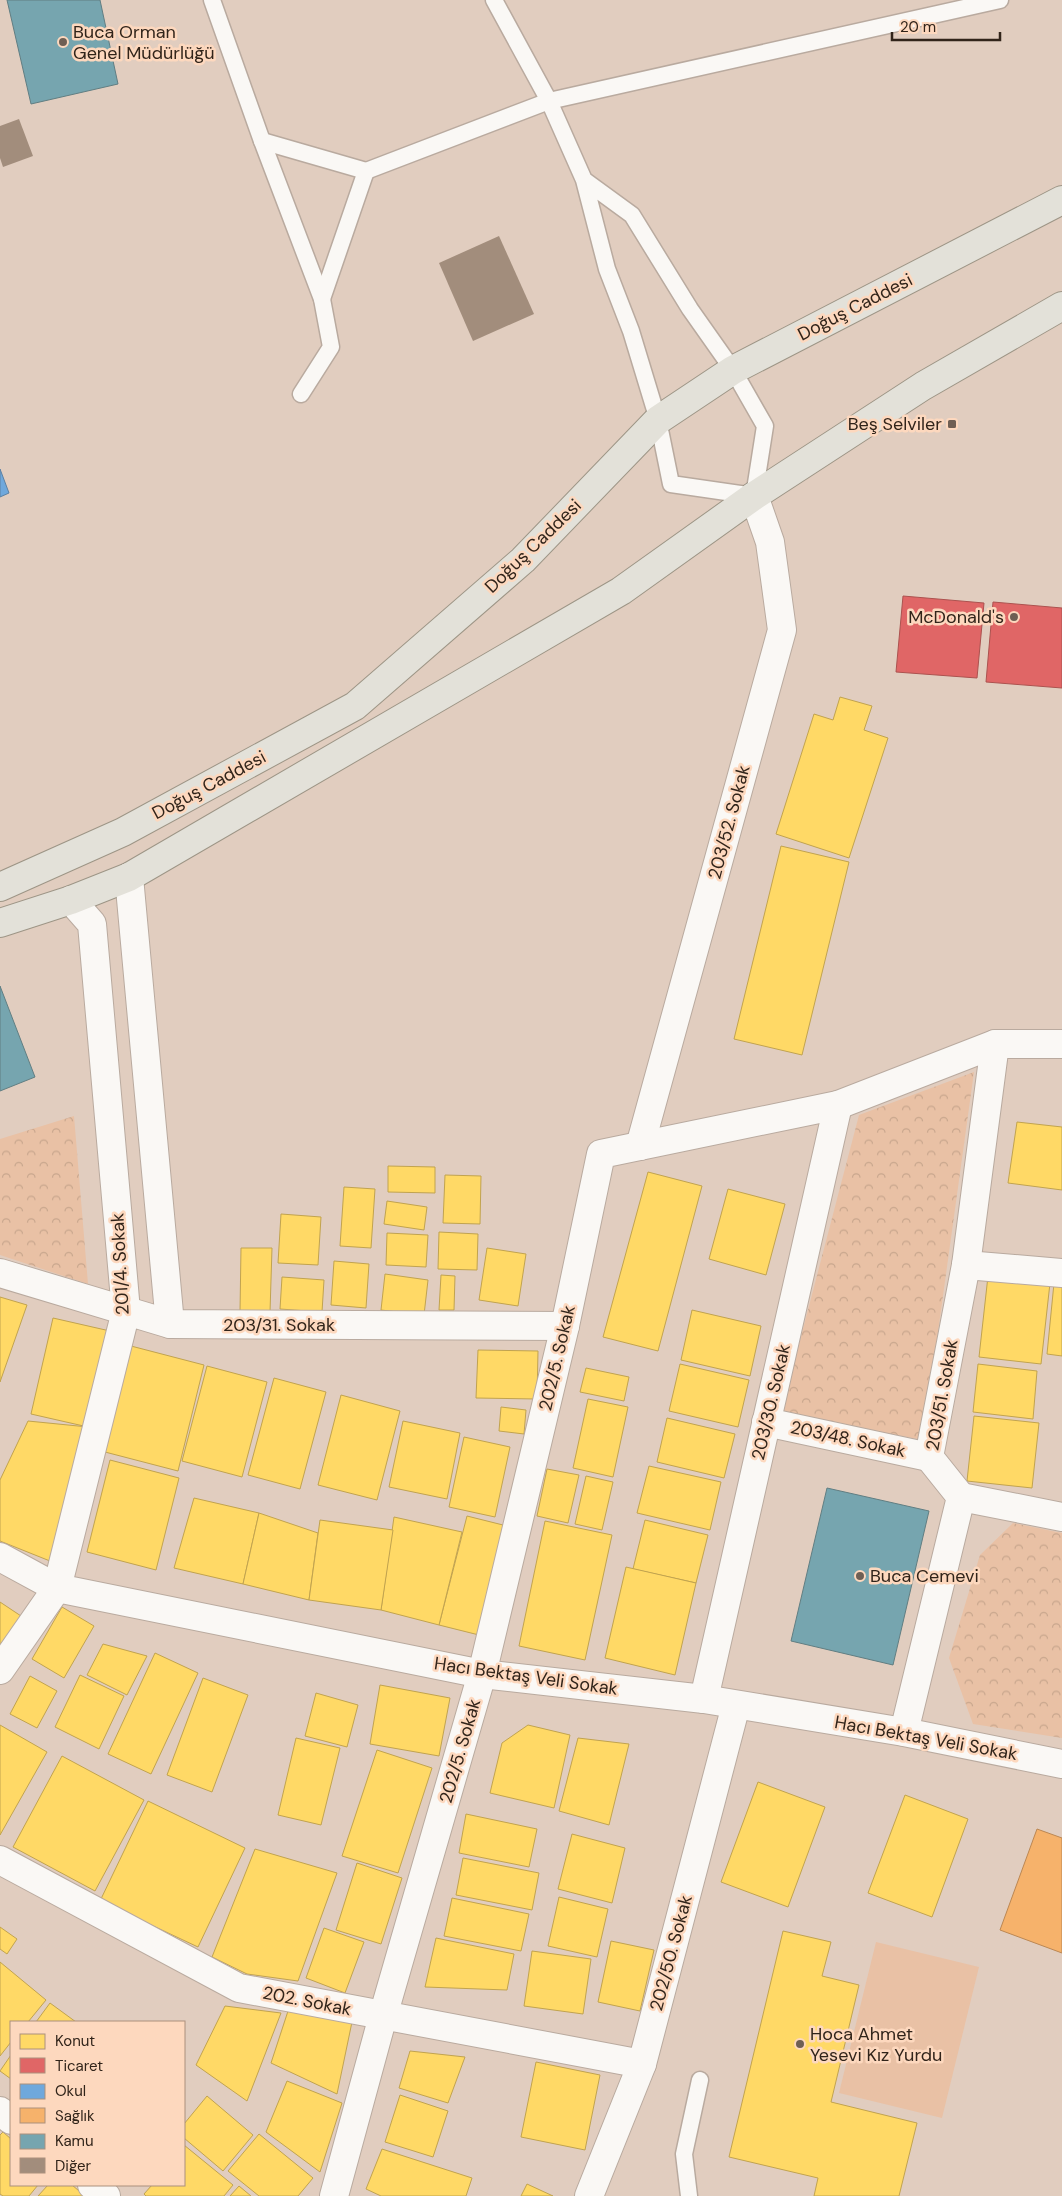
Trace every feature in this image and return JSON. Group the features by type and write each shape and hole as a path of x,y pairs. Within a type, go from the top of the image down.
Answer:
{"main road":[{"name":"Doğuş Caddesi","path":"0,887 123,832 355,706 523,560 658,420 733,370 1062,200"},
{"name":"Doğuş Caddesi","path":"0,923 72,900 128,877 621,591 754,496 923,386 1062,306"}],"street":[{"name":"203/52. Sokak","path":"640,1146 782,630 770,542 754,496"},
{"path":"128,877 170,1324"},
{"name":"201/4. Sokak","path":"0,1670 57,1588 126,1311 92,924 72,900"},
{"path":"640,1146 838,1105 995,1044 1062,1044"},
{"name":"203/51. Sokak","path":"961,1497 929,1457 966,1265 995,1044"},
{"name":"203/30. Sokak","path":"704,1699 838,1105"},
{"name":"202/5. Sokak","path":"334,2196 383,2016 482,1674 565,1326 601,1154 640,1146"},
{"path":"966,1265 1062,1273"},
{"name":"203/31. Sokak","path":"0,1273 170,1324 565,1326"},
{"name":"203/48. Sokak","path":"766,1422 929,1457"},
{"path":"904,1732 961,1497 1062,1517"},
{"name":"Hacı Bektaş Veli Sokak","path":"0,1557 57,1588 482,1674 704,1699 904,1732 1062,1764"},
{"name":"202/50. Sokak","path":"589,2196 642,2064 736,1705"},
{"name":"202. Sokak","path":"0,1860 240,1988 642,2064"},
{"path":"0,2111 10,2119"},
{"path":"93,2186 106,2196"}],"lane":[{"path":"212,0 262,141 322,299 331,347 301,394"},
{"path":"494,0 549,101 584,180 607,269 631,331 658,420 671,484 754,496 765,426 733,370 690,309 632,215 584,180"},
{"path":"262,141 366,171 549,101 1000,0"},
{"path":"322,299 366,171"},
{"path":"689,2196 684,2154 700,2080"}],"green space":[{"path":"974,1072 923,1440 781,1413 859,1115"},
{"path":"74,1116 88,1284 0,1255 0,1139"},
{"path":"1013,1523 1062,1533 1062,1738 973,1724 949,1658 980,1555"},
{"path":"876,1942 979,1967 942,2118 839,2093"}],"building: Konut":[{"path":"840,697 872,706 864,730 888,738 849,858 776,834 814,714 833,720"},
{"path":"781,846 849,862 802,1055 734,1039"},
{"path":"1017,1122 1062,1127 1062,1190 1008,1183"},
{"path":"388,1166 435,1167 435,1193 388,1192"},
{"path":"648,1172 702,1186 658,1351 603,1337"},
{"path":"445,1175 481,1176 480,1224 443,1223"},
{"path":"344,1187 375,1189 371,1248 340,1246"},
{"path":"728,1189 785,1204 766,1275 709,1259"},
{"path":"387,1201 427,1207 424,1230 384,1224"},
{"path":"281,1214 321,1217 318,1265 278,1263"},
{"path":"439,1232 478,1234 477,1270 438,1269"},
{"path":"387,1233 428,1235 426,1267 386,1265"},
{"path":"241,1248 272,1248 270,1312 240,1312"},
{"path":"487,1248 526,1254 518,1306 479,1300"},
{"path":"334,1261 369,1264 366,1308 331,1305"},
{"path":"385,1274 428,1280 424,1315 381,1310"},
{"path":"441,1275 455,1276 454,1310 439,1310"},
{"path":"988,1276 1050,1283 1041,1364 979,1357"},
{"path":"282,1277 324,1280 322,1312 280,1309"},
{"path":"1054,1283 1062,1284 1062,1356 1047,1354"},
{"path":"0,1297 27,1305 0,1382"},
{"path":"692,1310 761,1326 750,1376 681,1360"},
{"path":"53,1318 110,1331 88,1427 31,1414"},
{"path":"131,1346 204,1365 178,1471 105,1452"},
{"path":"478,1350 538,1351 537,1399 476,1398"},
{"path":"680,1364 749,1380 738,1427 669,1411"},
{"path":"978,1364 1037,1371 1033,1419 973,1412"},
{"path":"207,1366 267,1382 242,1477 182,1461"},
{"path":"586,1368 629,1377 624,1401 580,1392"},
{"path":"274,1378 326,1392 300,1489 248,1475"},
{"path":"341,1395 400,1411 377,1500 318,1485"},
{"path":"588,1399 628,1407 613,1477 573,1468"},
{"path":"501,1407 526,1410 524,1434 499,1431"},
{"path":"974,1416 1039,1423 1032,1488 967,1481"},
{"path":"667,1418 735,1434 724,1478 657,1462"},
{"path":"28,1421 88,1427 55,1563 0,1541 0,1480"},
{"path":"403,1421 460,1433 447,1499 389,1487"},
{"path":"464,1437 510,1447 495,1517 449,1507"},
{"path":"110,1460 179,1478 156,1570 87,1552"},
{"path":"649,1466 721,1482 710,1530 637,1513"},
{"path":"547,1469 579,1475 568,1523 537,1516"},
{"path":"586,1476 613,1482 602,1530 575,1524"},
{"path":"194,1498 259,1513 243,1584 174,1568"},
{"path":"259,1513 318,1533 309,1600 243,1584"},
{"path":"467,1516 511,1527 483,1636 439,1625"},
{"path":"394,1517 462,1532 439,1625 381,1610"},
{"path":"320,1520 393,1530 381,1610 309,1600"},
{"path":"645,1520 708,1535 696,1583 633,1569"},
{"path":"545,1521 612,1535 585,1660 519,1646"},
{"path":"626,1567 696,1583 675,1675 605,1658"},
{"path":"0,1602 21,1616 0,1650"},
{"path":"62,1607 94,1626 64,1678 32,1659"},
{"path":"103,1644 147,1656 127,1695 87,1675"},
{"path":"155,1653 198,1673 151,1774 108,1754"},
{"path":"80,1675 124,1696 99,1749 55,1727"},
{"path":"30,1676 57,1691 37,1728 10,1714"},
{"path":"203,1678 248,1695 212,1792 167,1775"},
{"path":"380,1685 450,1698 439,1756 370,1744"},
{"path":"316,1693 358,1705 347,1747 305,1736"},
{"path":"0,1725 47,1752 0,1835"},
{"path":"528,1725 570,1735 554,1808 490,1793 502,1743"},
{"path":"296,1738 340,1748 321,1825 278,1815"},
{"path":"578,1738 629,1744 609,1825 559,1811"},
{"path":"377,1750 432,1768 398,1873 342,1856"},
{"path":"62,1756 144,1800 95,1891 13,1847"},
{"path":"758,1782 825,1807 788,1907 721,1882"},
{"path":"905,1795 968,1819 932,1917 868,1893"},
{"path":"148,1801 245,1848 198,1947 100,1901"},
{"path":"466,1814 537,1829 529,1867 459,1853"},
{"path":"572,1834 625,1848 612,1903 558,1889"},
{"path":"255,1849 337,1873 298,1981 247,1974 212,1957"},
{"path":"463,1858 539,1873 532,1910 456,1895"},
{"path":"357,1863 402,1878 381,1944 336,1930"},
{"path":"559,1897 608,1909 597,1957 548,1946"},
{"path":"452,1898 529,1914 521,1951 444,1936"},
{"path":"0,1927 17,1939 7,1954 0,1949"},
{"path":"324,1928 364,1942 345,1993 306,1978"},
{"name":"Hoca Ahmet Yesevi Kız Yurdu","path":"783,1931 831,1942 822,1976 859,1985 831,2102 917,2123 899,2196 814,2196 818,2178 729,2157"},
{"path":"436,1938 514,1954 507,1990 425,1987"},
{"path":"611,1941 654,1950 640,2011 598,2002"},
{"path":"532,1951 591,1959 583,2014 524,2006"},
{"path":"0,1962 46,2000 29,2021 10,2021 10,2043 0,2056"},
{"path":"50,2003 75,2021 37,2021"},
{"path":"225,2006 281,2013 247,2101 196,2065"},
{"path":"289,2008 352,2022 337,2094 271,2063"},
{"path":"410,2051 465,2057 448,2103 399,2088"},
{"path":"10,2056 10,2078 0,2071"},
{"path":"536,2062 600,2075 585,2150 521,2137"},
{"path":"287,2081 342,2103 320,2172 266,2132"},
{"path":"400,2095 448,2111 433,2157 385,2142"},
{"path":"207,2096 253,2135 223,2171 185,2139 185,2123"},
{"path":"3,2132 10,2138 10,2186 37,2186 29,2196 3,2196 0,2194 0,2135"},
{"path":"259,2134 313,2178 298,2196 259,2196 228,2171"},
{"path":"185,2146 233,2185 224,2196 146,2196 144,2194 151,2186 185,2186"},
{"path":"382,2149 472,2178 466,2196 381,2196 366,2189"},
{"path":"527,2184 553,2196 521,2196"},
{"path":"47,2186 73,2186 85,2196 38,2196"},
{"path":"239,2186 251,2196 230,2196"}],"building: Ticaret":[{"path":"903,596 984,603 977,678 896,672"},
{"path":"993,602 1062,608 1062,688 986,682"}],"building: Okul":[{"path":"0,469 9,493 0,497"}],"building: Sağlık":[{"path":"1037,1829 1062,1838 1062,1953 1000,1930"}],"building: Kamu":[{"name":"Buca Orman Genel Müdürlüğü","path":"7,0 100,0 118,84 31,104"},
{"path":"0,986 35,1077 0,1091"},
{"name":"Buca Cemevi","path":"827,1488 929,1511 893,1665 791,1641"}],"building: Diğer":[{"path":"19,119 33,156 3,167 0,158 0,126"},
{"path":"499,236 534,314 473,341 439,263"}],"place":[{"name":"Buca Orman Genel Müdürlüğü","path":"63,42"},
{"name":"Beş Selviler","path":"952,424"},
{"name":"McDonald's","path":"1014,617"},
{"name":"Buca Cemevi","path":"860,1576"},
{"name":"Hoca Ahmet Yesevi Kız Yurdu","path":"800,2044"}]}
